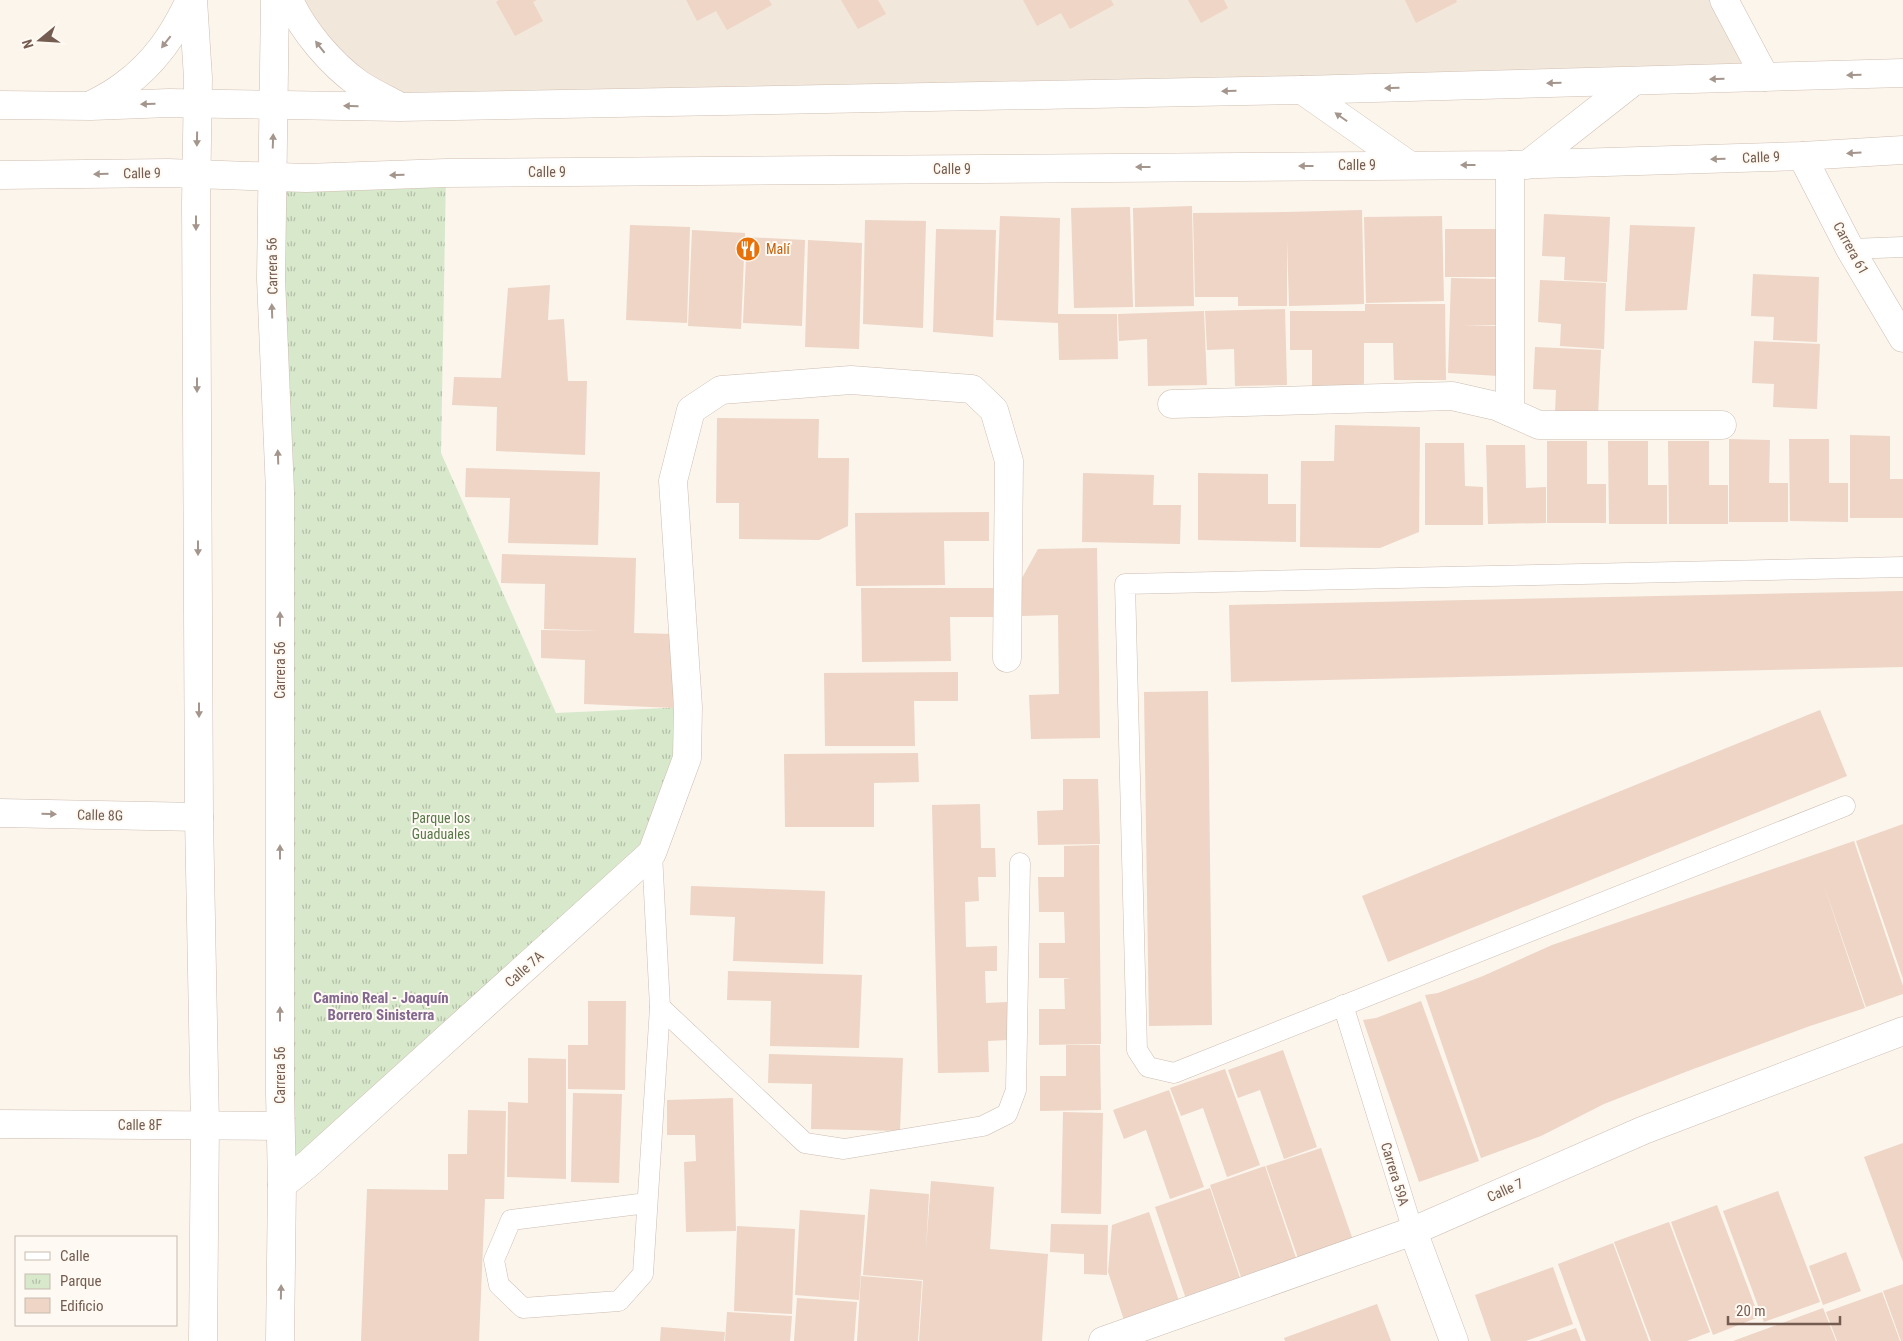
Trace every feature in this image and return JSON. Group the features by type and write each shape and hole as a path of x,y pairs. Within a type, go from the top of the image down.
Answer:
{"street":[{"path":"192,0 198,78 196,174 199,817 205,1125 203,1341"},
{"path":"91,106 123,87 152,61 176,30 192,0"},
{"name":"Carrera 56","path":"275,0 271,279 280,492 280,1126 282,1185 280,1341"},
{"path":"289,0 322,52 358,83 400,107"},
{"path":"1724,0 1765,77"},
{"path":"0,105 197,104 400,107 1302,90 1903,73"},
{"path":"1510,412 1519,165 1634,82"},
{"path":"1302,90 1410,165"},
{"name":"Calle 9","path":"0,175 168,173 306,178 466,173 1519,165 1802,156 1903,150"},
{"name":"Carrera 61","path":"1802,156 1850,248 1903,338"},
{"name":"Calle 7A","path":"282,1185 308,1164 652,853 687,758 688,707 673,481 691,410 721,390 851,380 972,389 994,410 1009,461 1007,658"},
{"path":"1172,404 1452,396 1496,406 1539,425 1722,426"},
{"name":"Calle 8G","path":"0,813 199,817"},
{"name":"Calle 7","path":"1104,1341 1413,1231 1644,1130 1903,1030"},
{"name":"Calle 8F","path":"0,1124 280,1126"},
{"name":"Carrera 59A","path":"1413,1231 1454,1341"}],"lane":[{"path":"1850,248 1903,247"},
{"path":"1845,806 1174,1073 1148,1067 1137,1050 1125,584 1903,567"},
{"path":"647,1203 511,1220 494,1260 499,1285 523,1308 619,1301 643,1274 660,1007 652,853"},
{"path":"660,1007 805,1143 844,1149 983,1126 1007,1114 1016,1090 1020,863"},
{"name":"Carrera 59A","path":"1343,1005 1413,1231"}],"shaded area":[{"path":"289,0 1724,0 1765,77 400,107 358,83"}],"green space":[{"name":"Parque los Guaduales","path":"446,173 441,453 556,713 688,707 652,853 282,1185 272,176"}],"building":[{"path":"499,0 537,0 533,2 543,21 515,36 496,2"},
{"path":"686,0 769,0 772,5 727,30 716,11 697,21"},
{"path":"841,0 878,0 886,14 858,29"},
{"path":"1023,0 1111,0 1114,5 1070,29 1061,13 1037,26"},
{"path":"1188,0 1224,0 1228,8 1201,23"},
{"path":"1405,0 1456,0 1457,2 1416,23"},
{"path":"1192,206 1194,306 1135,307 1133,208"},
{"path":"1130,207 1133,307 1074,308 1071,208"},
{"path":"1362,210 1364,304 1289,306 1287,239 1287,306 1238,306 1238,297 1195,297 1193,213"},
{"path":"1544,214 1610,217 1607,282 1564,280 1565,257 1542,256"},
{"path":"1000,216 1060,218 1058,314 1117,314 1118,359 1059,360 1058,323 996,320"},
{"path":"1442,216 1444,301 1366,303 1364,217"},
{"path":"865,220 926,221 923,328 863,324"},
{"path":"630,225 690,227 687,323 626,320"},
{"path":"1630,225 1695,227 1687,310 1625,311"},
{"path":"936,229 996,230 993,337 933,332"},
{"path":"1445,229 1498,229 1498,277 1445,277"},
{"path":"692,230 745,233 741,329 688,326"},
{"path":"747,237 805,240 802,326 743,323"},
{"path":"808,240 862,243 859,349 805,347"},
{"path":"1753,274 1819,277 1817,342 1773,340 1774,317 1751,316"},
{"path":"1451,278 1498,279 1497,325 1462,325 1500,326 1499,376 1448,373"},
{"path":"1540,280 1606,283 1604,349 1560,346 1561,324 1538,322"},
{"path":"550,285 548,320 564,319 568,381 587,381 585,455 496,451 497,407 452,405 454,377 501,378 508,288"},
{"path":"1365,304 1445,304 1446,380 1394,380 1393,343 1364,343 1364,387 1312,387 1312,350 1290,350 1290,311 1365,311"},
{"path":"1285,309 1287,385 1235,386 1234,349 1207,350 1205,311"},
{"path":"1204,311 1207,385 1148,386 1147,339 1119,341 1118,314"},
{"path":"1754,341 1820,344 1817,409 1773,407 1774,384 1752,383"},
{"path":"1535,347 1601,350 1598,415 1555,413 1556,390 1533,389"},
{"path":"717,418 819,419 818,458 849,458 848,526 819,540 739,539 739,503 716,503"},
{"path":"1335,425 1420,427 1419,532 1380,548 1300,547 1301,461 1334,461"},
{"path":"1850,435 1890,436 1890,479 1903,479 1903,518 1850,518"},
{"path":"1729,439 1770,440 1769,483 1788,483 1788,522 1729,522"},
{"path":"1789,439 1829,439 1829,483 1848,483 1848,522 1790,521"},
{"path":"1547,441 1587,441 1587,484 1606,484 1606,523 1547,523"},
{"path":"1608,441 1648,441 1648,485 1667,485 1667,524 1609,524"},
{"path":"1668,441 1709,441 1709,485 1728,485 1728,524 1669,524"},
{"path":"1425,443 1464,443 1465,486 1483,487 1483,525 1425,525"},
{"path":"1486,445 1525,445 1526,488 1546,487 1546,523 1488,524"},
{"path":"466,468 600,472 598,545 508,543 510,498 465,497"},
{"path":"1083,473 1154,475 1153,505 1181,505 1180,544 1082,542"},
{"path":"1198,473 1268,474 1268,504 1296,504 1296,542 1198,540"},
{"path":"989,512 989,541 944,541 945,585 856,586 855,513"},
{"path":"1097,548 1100,738 1031,739 1029,695 1059,694 1058,615 1022,616 1022,578 1038,549"},
{"path":"502,554 636,558 634,633 675,634 673,708 584,704 585,660 541,658 541,630 601,631 544,629 545,584 501,583"},
{"path":"861,588 995,588 995,617 950,617 951,661 862,662"},
{"path":"1903,591 1903,667 1231,682 1229,605"},
{"path":"958,672 958,701 914,701 915,746 825,746 824,673"},
{"path":"1208,691 1212,1025 1149,1026 1144,692"},
{"path":"1820,710 1847,776 1388,962 1362,896"},
{"path":"918,753 919,782 874,783 874,827 785,827 784,754"},
{"path":"1063,779 1098,779 1100,844 1038,845 1037,811 1063,810"},
{"path":"980,804 981,848 995,848 996,877 978,877 979,901 965,902 966,947 997,946 997,971 985,971 986,1003 1007,1002 1008,1040 988,1041 989,1072 938,1073 932,805"},
{"path":"1903,824 1903,979 1856,841"},
{"path":"1854,841 1903,986 1903,994 1866,1007 1822,880 1865,1008 1688,1071 1604,1104 1541,1136 1481,1158 1425,995 1438,993 1483,976 1552,945"},
{"path":"1099,845 1101,1044 1039,1045 1039,1009 1065,1009 1064,979 1071,978 1039,978 1039,943 1065,943 1064,912 1039,912 1038,877 1064,877 1064,846"},
{"path":"691,886 825,891 823,964 733,961 735,917 690,915"},
{"path":"728,971 862,975 859,1048 770,1046 771,1001 727,1000"},
{"path":"588,1001 626,1001 625,1090 568,1089 568,1045 588,1045"},
{"path":"1421,1001 1479,1161 1419,1182 1363,1020 1376,1018"},
{"path":"1066,1045 1100,1045 1101,1110 1040,1111 1040,1076 1066,1076"},
{"path":"1283,1050 1317,1147 1284,1159 1260,1090 1238,1098 1228,1070"},
{"path":"769,1054 903,1058 900,1131 811,1129 812,1084 768,1083"},
{"path":"528,1058 566,1059 566,1179 507,1177 508,1102 528,1103"},
{"path":"1225,1069 1260,1165 1227,1177 1203,1108 1181,1116 1170,1088"},
{"path":"1169,1090 1204,1187 1170,1199 1146,1130 1124,1139 1113,1110"},
{"path":"573,1093 622,1094 619,1183 571,1182"},
{"path":"733,1098 736,1231 686,1232 684,1162 696,1161 695,1135 667,1135 667,1100"},
{"path":"468,1110 506,1111 504,1199 485,1199 479,1341 361,1341 367,1189 448,1190 448,1154 467,1154"},
{"path":"1063,1112 1103,1113 1101,1214 1061,1213"},
{"path":"1903,1143 1903,1262 1864,1157"},
{"path":"1321,1148 1354,1243 1299,1261 1266,1166"},
{"path":"1265,1166 1297,1261 1242,1280 1210,1185"},
{"path":"931,1181 994,1187 990,1249 1048,1254 1042,1341 919,1341 923,1280 863,1275 870,1189 929,1194 926,1249"},
{"path":"1210,1188 1242,1284 1187,1302 1155,1207"},
{"path":"1778,1191 1820,1302 1764,1322 1723,1211"},
{"path":"1717,1205 1759,1317 1713,1335 1671,1222"},
{"path":"800,1210 865,1215 859,1300 795,1295"},
{"path":"1149,1212 1181,1307 1126,1326 1108,1272 1112,1225"},
{"path":"1669,1222 1710,1332 1687,1341 1651,1341 1614,1242"},
{"path":"1051,1224 1108,1225 1107,1275 1084,1274 1084,1254 1050,1252"},
{"path":"737,1226 795,1229 792,1314 734,1311"},
{"path":"1613,1243 1649,1341 1586,1341 1558,1264"},
{"path":"1846,1252 1861,1291 1823,1305 1809,1266"},
{"path":"1553,1267 1573,1324 1526,1341 1491,1341 1475,1295"},
{"path":"861,1276 922,1281 918,1341 857,1341"},
{"path":"1903,1284 1903,1341 1901,1341 1883,1291"},
{"path":"1882,1292 1900,1341 1837,1341 1826,1312"},
{"path":"797,1298 857,1302 854,1341 794,1341"},
{"path":"1377,1304 1391,1341 1285,1341 1284,1338"},
{"path":"1823,1308 1836,1341 1733,1341"},
{"path":"727,1312 792,1316 790,1341 725,1341"},
{"path":"661,1327 725,1332 724,1341 660,1341"},
{"path":"1576,1328 1581,1341 1539,1341"}],"place":[{"name":"Malí","path":"748,249"}],"district":[{"name":"Camino Real - Joaquín Borrero Sinisterra","path":"381,1006"}]}
